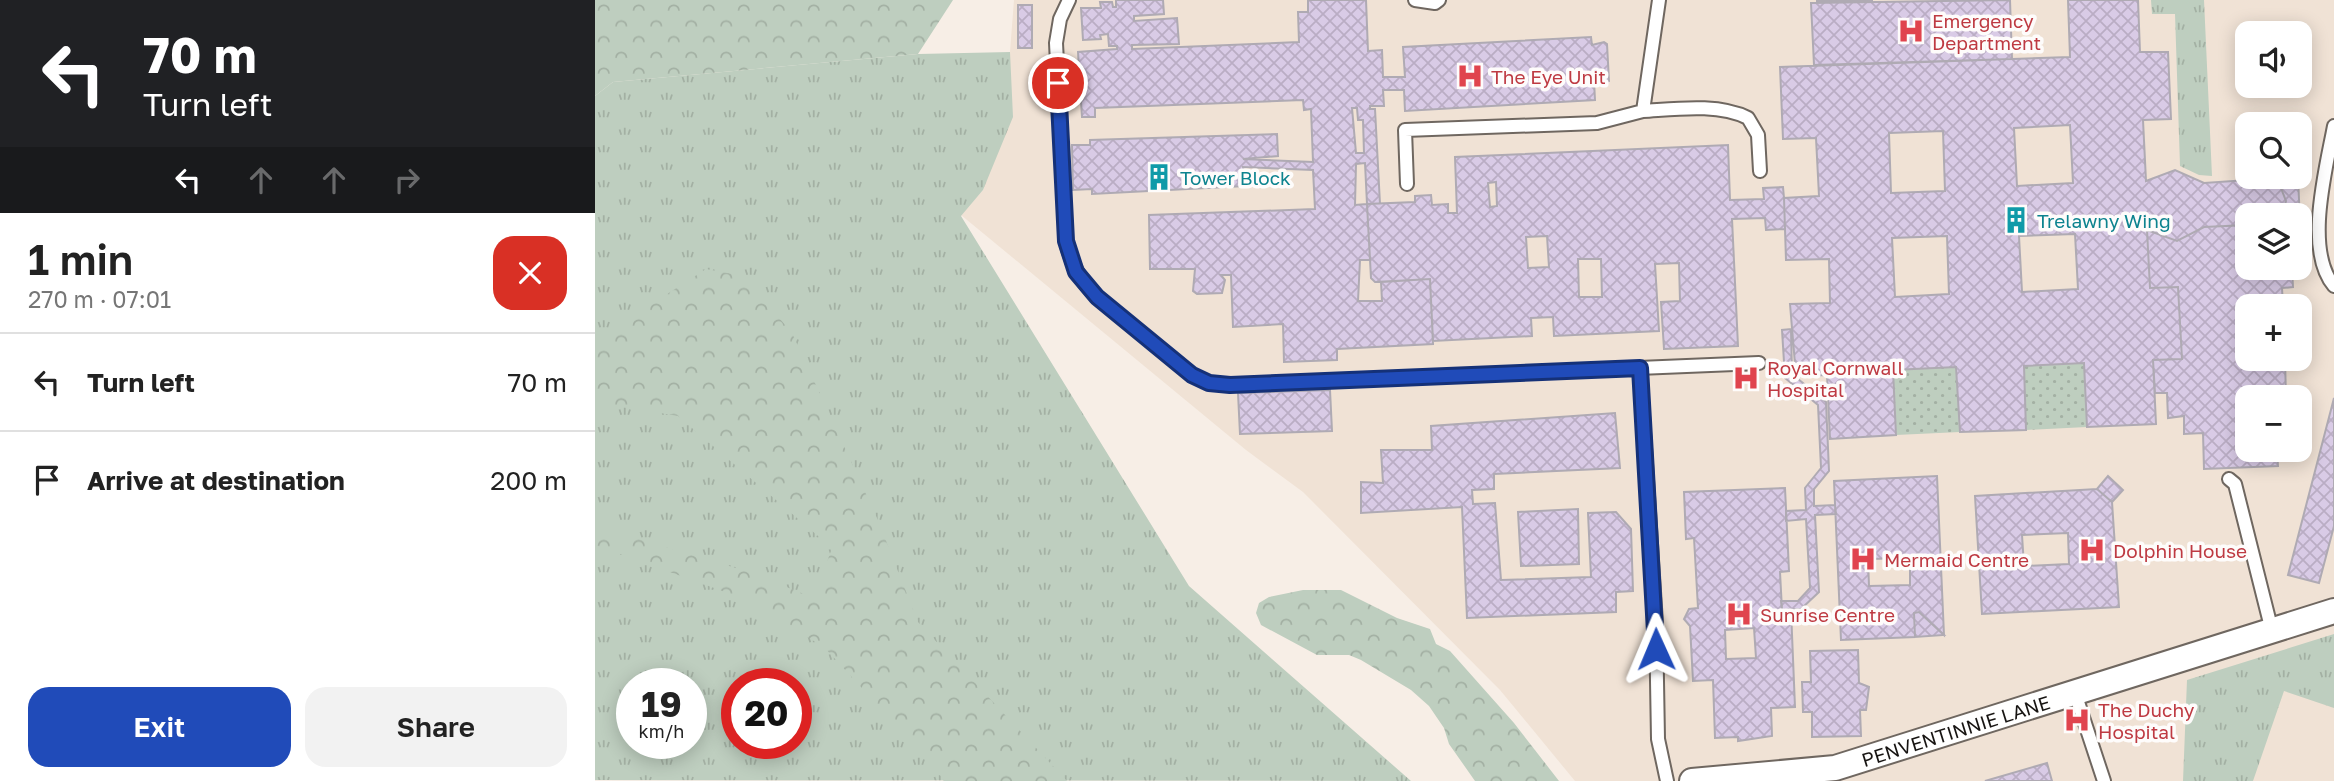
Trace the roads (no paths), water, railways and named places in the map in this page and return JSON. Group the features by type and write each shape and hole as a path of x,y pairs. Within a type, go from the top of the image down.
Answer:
{"street":[{"name":"PENVENTINNIE LANE","path":"1692,781 1836,768 2334,611"}],"lane":[{"path":"1069,0 1060,19 1056,43 1066,241 1070,259 1080,278 1097,297 1192,375 1209,383 1230,385 1759,363"},
{"path":"1415,0 1435,3 1439,0"},
{"path":"1643,111 1659,0"},
{"path":"1407,184 1405,130 1597,123 1643,111 1729,111 1748,118 1758,135 1760,171"},
{"path":"2334,126 2326,170 2318,250 2325,273 2334,286"},
{"path":"1640,368 1656,624 1658,747 1667,781"},
{"path":"2229,479 2235,484 2272,631"},
{"path":"2075,694 2104,781"}],"place":[{"name":"Emergency Department","path":"1911,31"},
{"name":"The Eye Unit","path":"1470,76"},
{"name":"Tower Block","path":"1159,177"},
{"name":"Trelawny Wing","path":"2016,220"},
{"name":"Royal Cornwall Hospital","path":"1746,378"},
{"name":"Dolphin House","path":"2092,550"},
{"name":"Mermaid Centre","path":"1863,559"},
{"name":"Sunrise Centre","path":"1739,614"},
{"name":"The Duchy Hospital","path":"2077,720"}]}
